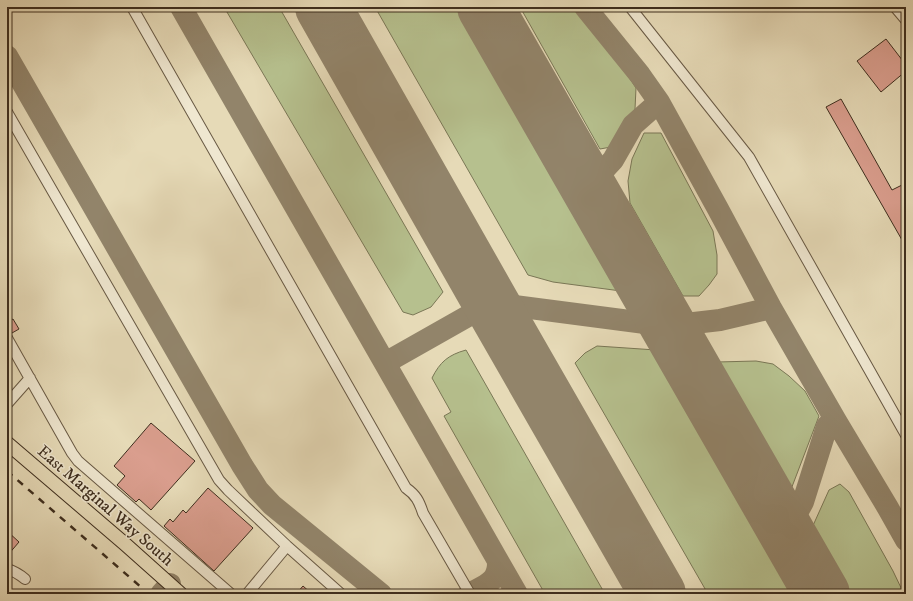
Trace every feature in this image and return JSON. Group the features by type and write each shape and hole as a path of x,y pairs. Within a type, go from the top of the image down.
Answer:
{"main road":[{"name":"East Marginal Way South","path":"7,443 125,544 180,594"}],"lane":[{"path":"132,7 406,488 414,494 423,513 470,594"},
{"path":"630,7 749,157 906,435"},
{"path":"895,7 906,20"},
{"path":"7,112 219,480 287,546 341,594"},
{"path":"7,338 78,462 231,594"},
{"path":"7,404 30,378"},
{"path":"247,594 287,546"},
{"path":"7,569 12,570 25,579"}],"green space":[{"path":"224,7 279,7 443,292 431,307 413,315 403,312"},
{"path":"375,7 457,7 621,291 553,282 528,275"},
{"path":"520,7 573,7 626,73 636,88 635,109 619,138 611,147 600,149"},
{"path":"644,133 661,133 713,231 717,255 717,274 699,296 683,296 630,203 628,181 632,159"},
{"path":"597,346 656,350 795,594 708,594 575,363 585,353"},
{"path":"466,350 605,594 545,594 444,416 451,412 432,378 445,360 454,354"},
{"path":"756,361 773,364 789,376 805,391 819,416 790,492 717,362"},
{"path":"840,484 849,492 893,571 904,594 848,594 811,530 829,490"}],"building":[{"path":"886,39 906,65 906,71 881,92 857,61"},
{"path":"841,99 892,190 904,184 906,188 906,247 826,107"},
{"path":"13,319 19,329 12,333 7,322"},
{"path":"151,423 195,461 151,510 139,499 136,502 117,485 125,476 114,466"},
{"path":"208,488 253,528 214,571 164,526 170,519 173,522 183,510 186,513"},
{"path":"7,531 19,542 7,556"},
{"path":"303,586 312,594 296,594"}],"taxiway":[{"path":"181,7 517,594"},
{"path":"585,7 640,75 659,102 771,308 906,540"},
{"path":"7,56 242,465 258,490 272,505 381,594"},
{"path":"588,187 613,160 633,125 659,102"},
{"path":"385,363 491,303 668,326 720,320 771,308"},
{"path":"785,527 792,522 803,502 827,426 831,422 836,421"},
{"path":"469,594 490,582 496,574 498,561"},
{"path":"161,594 170,584"}],"runway":[{"path":"323,7 658,594"},
{"path":"485,7 822,594"}],"railway":[{"path":"7,471 149,594"}]}
